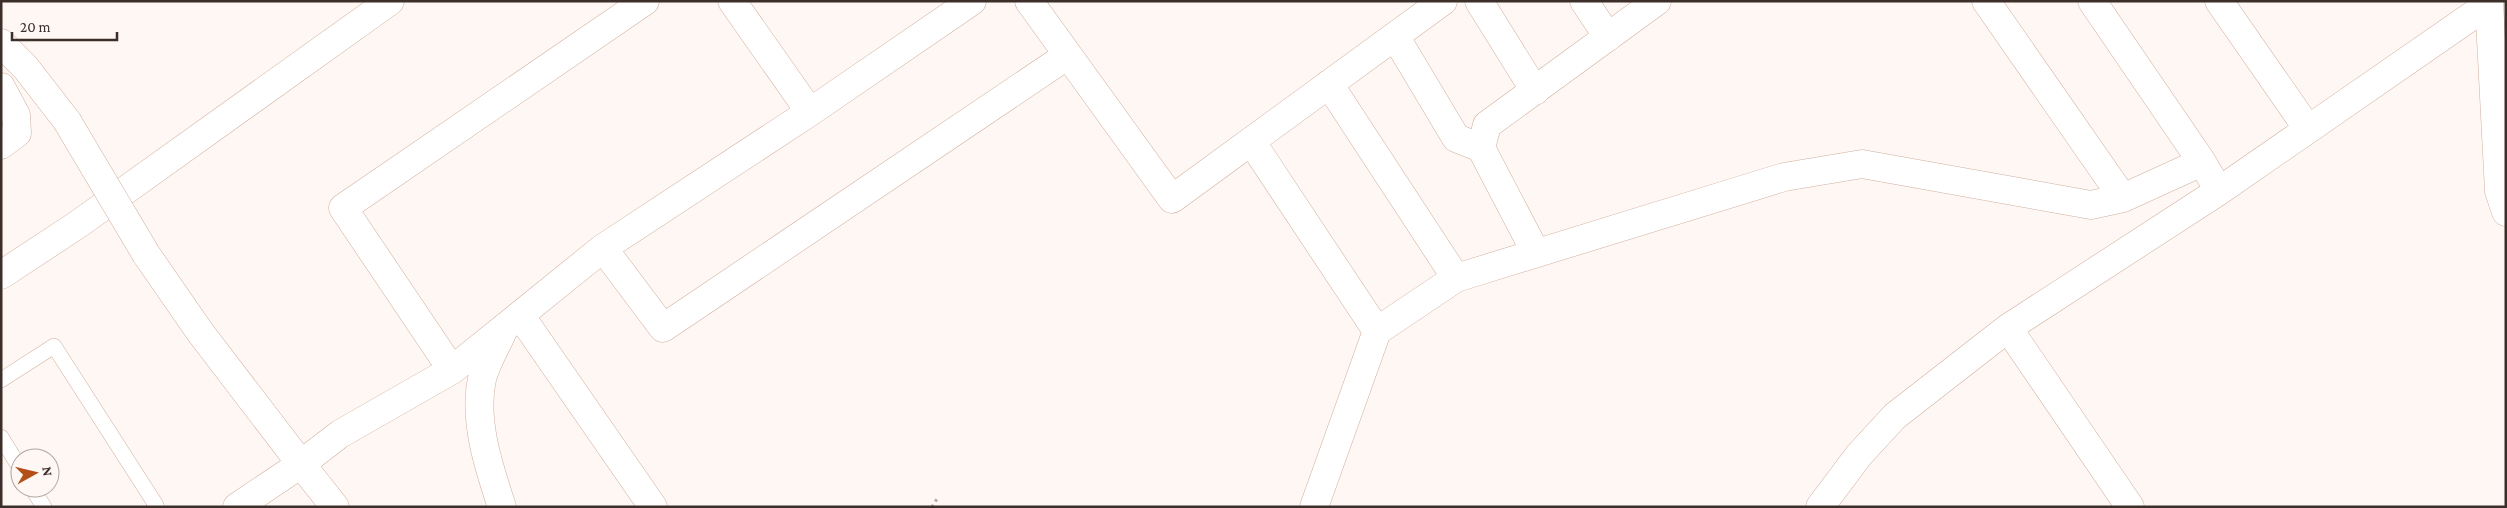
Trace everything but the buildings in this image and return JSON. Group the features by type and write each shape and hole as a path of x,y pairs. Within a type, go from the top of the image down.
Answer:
{"street":[{"path":"1,275 76,225 390,1"},
{"path":"452,370 343,208 645,1"},
{"path":"732,1 810,112"},
{"path":"238,507 301,464 340,434 452,370 603,248 810,112 972,1"},
{"path":"1029,1 1172,199 1443,1"},
{"path":"1479,1 1535,90"},
{"path":"1584,1 1608,37"},
{"path":"1481,148 1487,125 1657,1"},
{"path":"1986,1 2123,198"},
{"path":"2092,1 2202,162 2219,191"},
{"path":"2219,1 2308,129"},
{"path":"1820,507 1859,455 1895,416 2008,328 2219,191 2489,3"},
{"path":"2489,3 2499,191 2506,212"},
{"path":"1395,36 1456,138 1481,148 1536,253"},
{"path":"1,43 26,68 67,121 146,254 200,332 335,507"},
{"path":"603,248 663,328 1068,55"},
{"path":"1329,84 1456,278"},
{"path":"1,87 16,115 17,133 1,145"},
{"path":"1250,141 1377,331"},
{"path":"1314,507 1377,331 1456,278 1784,177 1862,164 2091,205 2123,198 2202,162"},
{"path":"502,507 490,472 480,418 482,378 512,322"},
{"path":"512,322 652,507"},
{"path":"2008,328 2130,507"}],"lane":[{"path":"1,380 54,346 156,505 154,507"},
{"path":"1,437 10,452"}],"path":[{"path":"932,507 938,497"}]}
